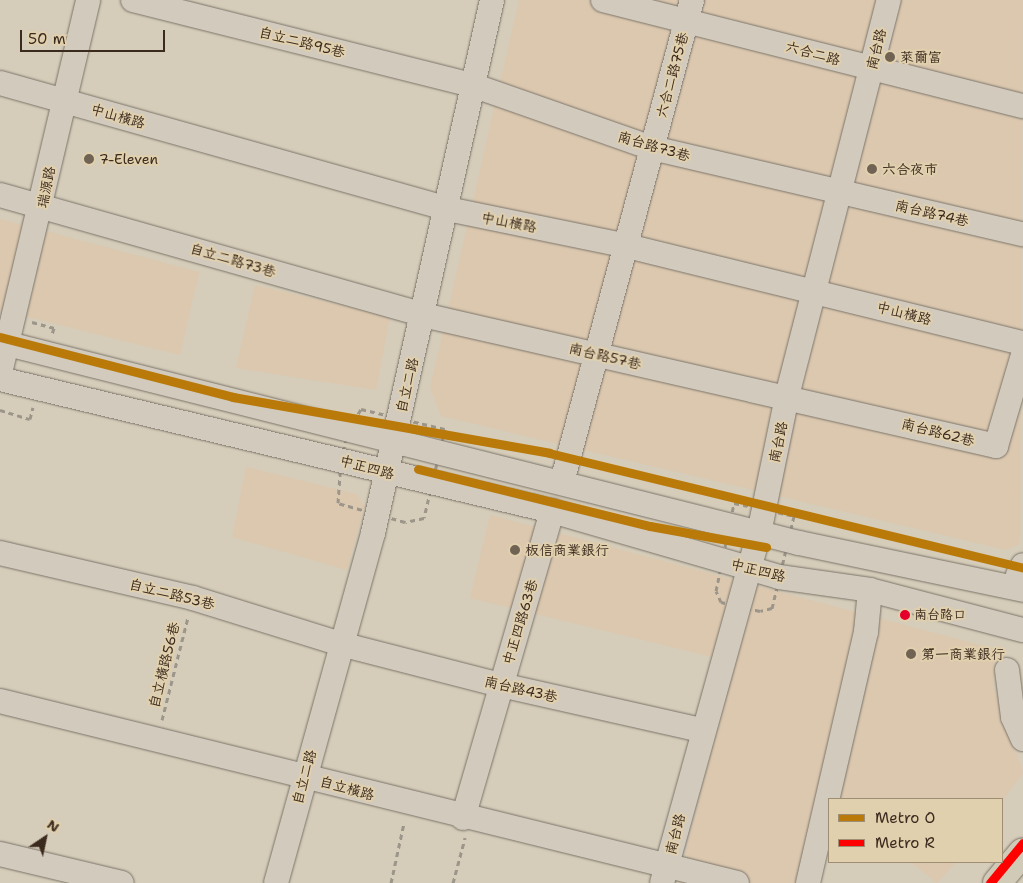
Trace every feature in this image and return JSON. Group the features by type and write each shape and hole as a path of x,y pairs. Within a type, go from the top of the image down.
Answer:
{"main road":[{"path":"997,883 1023,852"}],"street":[{"name":"瑞源路","path":"0,373 4,343 42,206 63,100 88,0"},
{"name":"自立二路95巷","path":"133,0 472,85"},
{"name":"自立二路","path":"276,883 387,472 492,0"},
{"name":"六合二路","path":"603,0 689,10 871,68 1023,106"},
{"name":"南台路","path":"664,875 702,730 759,533 787,396 889,0"},
{"name":"六合二路75巷","path":"562,482 593,353 622,245 652,148 689,10"},
{"name":"中山橫路","path":"0,82 447,209 622,245 815,290 1023,343"},
{"name":"南台路73巷","path":"472,85 652,148 840,192"},
{"name":"南台路74巷","path":"840,192 1023,234"},
{"name":"自立二路73巷","path":"0,195 423,314"},
{"name":"南台路57巷","path":"423,314 787,396"},
{"path":"4,343 759,533 1021,576"},
{"name":"南台路62巷","path":"787,396 996,446 1023,356"},
{"name":"中正四路","path":"0,378 552,511 749,569 870,590 1023,630"},
{"name":"中正四路63巷","path":"466,819 501,685 552,511"},
{"name":"自立二路53巷","path":"0,552 193,598 341,644"},
{"path":"808,883 866,632 870,590"},
{"name":"南台路43巷","path":"341,644 501,685 702,730"},
{"path":"1007,670 1013,717 1023,739"},
{"name":"自立橫路","path":"0,701 158,737 466,819 664,875 737,883"},
{"path":"0,854 122,883"}],"path":[{"path":"0,410 30,418"},
{"name":"自立橫路56巷","path":"158,737 193,598"},
{"path":"391,883 408,805"},
{"path":"453,883 466,819"}],"shaded area":[{"path":"519,0 1023,0 1020,544 1006,550 441,416 430,388"},
{"path":"0,219 199,272 180,355 0,310"},
{"path":"255,285 390,317 376,390 236,368"},
{"path":"246,467 356,494 364,506 347,570 232,537"},
{"path":"490,515 995,649 994,688 1023,773 1003,800 1003,798 828,798 806,883 678,883 733,662 470,598"},
{"path":"912,863 955,863 937,883"}],"metro line":[{"name":"O","path":"0,337 233,397 549,453 1023,568"},
{"name":"O","path":"418,469 650,526 766,547"},
{"name":"R","path":"990,883 1023,843"}],"place":[{"name":"萊爾富","path":"890,57"},
{"name":"7-Eleven","path":"89,159"},
{"name":"六合夜市","path":"872,169"},
{"name":"板信商業銀行","path":"515,550"},
{"name":"南台路口","path":"905,615"},
{"name":"第一商業銀行","path":"911,654"}]}
